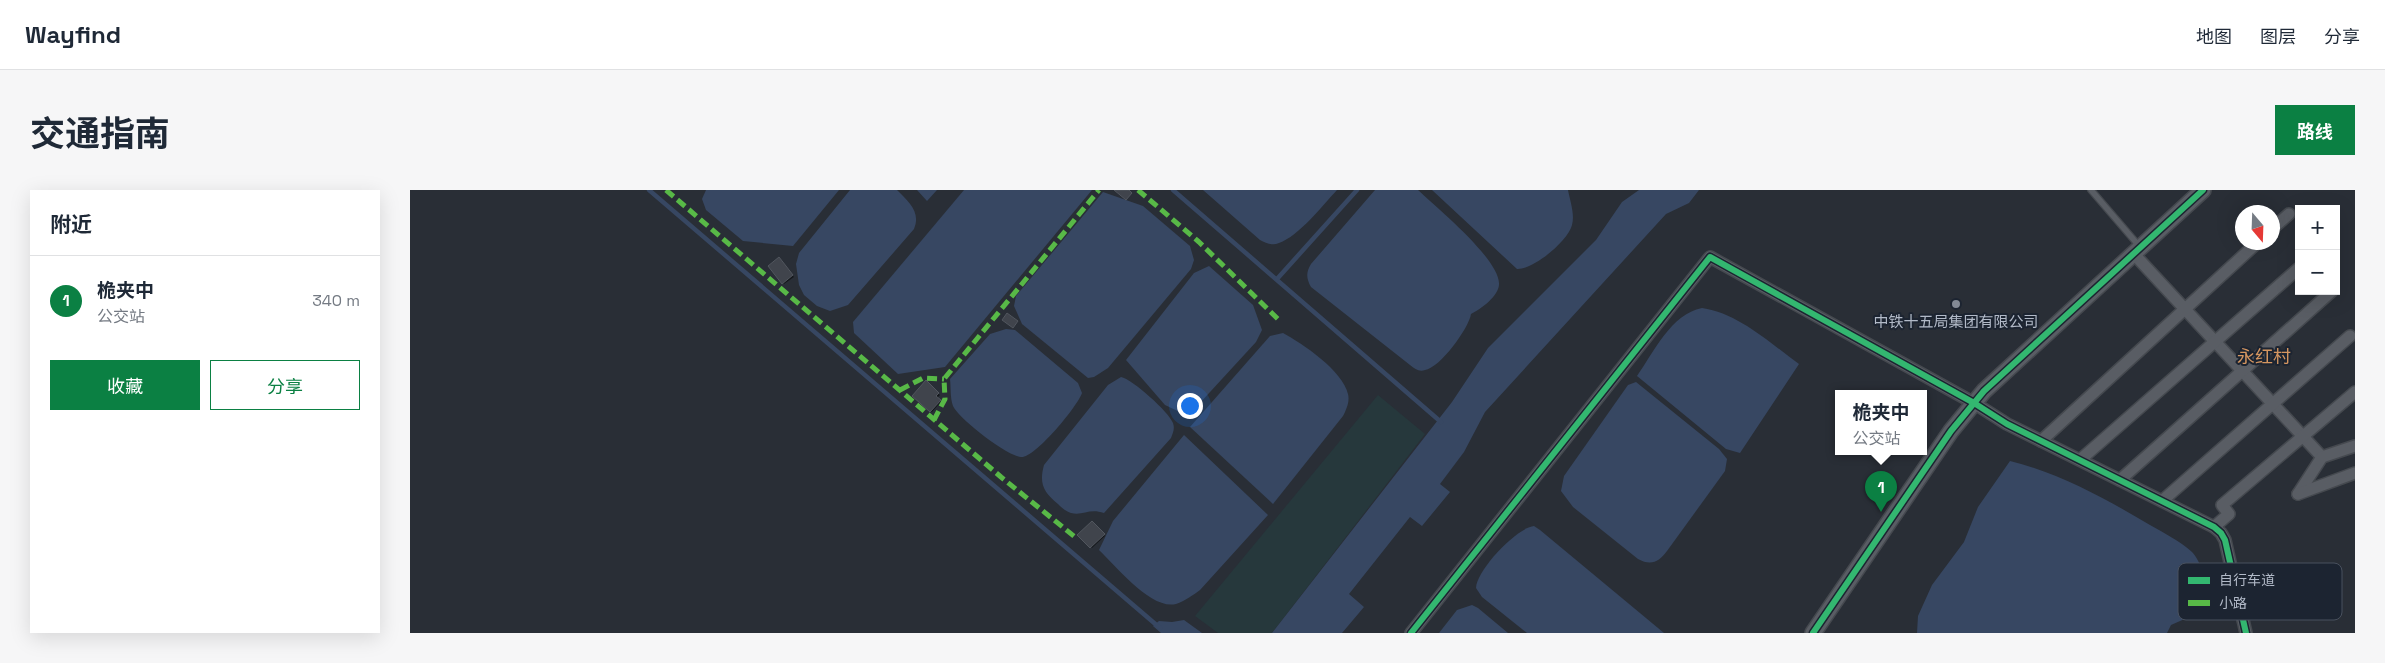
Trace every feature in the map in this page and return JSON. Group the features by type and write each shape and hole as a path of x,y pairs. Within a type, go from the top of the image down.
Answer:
{"street":[{"path":"1813,633 1951,430 1984,391 2203,190"},
{"path":"2280,222 2290,214"},
{"path":"2137,250 2185,308 2322,457"},
{"path":"2041,441 2249,250"},
{"path":"1411,633 1710,258 1974,403 2007,424 2214,527 2221,532 2225,540 2230,563"},
{"path":"2080,460 2295,272"},
{"path":"2120,480 2328,295"},
{"path":"2162,501 2350,336"},
{"path":"2214,527 2229,514 2222,505 2355,392"},
{"path":"2355,446 2322,457 2298,494 2355,473"},
{"path":"2243,620 2246,633"}],"lane":[{"path":"2091,190 2137,250"}],"shaded area":[{"path":"1378,395 1425,434 1272,633 1218,633 1195,616"}],"water":[{"path":"706,190 839,190 793,246 743,241 706,210 702,199"},
{"path":"850,190 897,190 913,208 916,223 914,229 848,305 830,311 817,306 804,295 799,285 796,264 799,253"},
{"path":"917,190 937,190 927,201"},
{"path":"964,190 1092,190 945,367 898,374 854,333 853,322"},
{"path":"1203,190 1337,190 1294,234 1274,244 1260,240"},
{"path":"1375,190 1418,190 1478,247 1489,260 1499,283 1493,297 1471,314 1453,347 1431,368 1423,371 1415,369 1311,287 1308,281 1307,272 1311,264"},
{"path":"1432,190 1568,190 1573,221 1564,239 1549,253 1532,265 1517,269"},
{"path":"1639,190 1699,190 1689,203 1666,214 1485,412 1464,452 1440,484 1450,492 1422,526 1410,517 1349,594 1364,607 1342,633 1272,633 1452,402 1488,348 1596,240 1622,202"},
{"path":"1103,192 1143,206 1190,246 1194,260 1191,269 1108,368 1094,377 1088,378 1022,324 1014,306 1016,296"},
{"path":"1209,266 1253,305 1262,330 1256,342 1199,404 1184,414 1165,405 1126,360 1194,273"},
{"path":"1702,308 1715,311 1741,322 1799,364 1740,453 1726,449 1637,376 1672,326 1691,312"},
{"path":"1006,329 1015,330 1078,383 1082,393 1073,408 1047,439 1030,454 1023,457 1007,452 974,428 957,412 951,400 950,379 990,334"},
{"path":"1283,333 1311,351 1330,367 1344,385 1348,394 1348,400 1343,416 1273,504 1190,427 1270,336"},
{"path":"1121,377 1133,383 1165,411 1173,423 1174,429 1171,438 1104,513 1094,511 1079,514 1071,513 1062,508 1046,491 1042,482 1044,465 1108,385"},
{"path":"1636,382 1719,449 1727,459 1725,471 1667,551 1654,562 1638,559 1573,507 1561,491 1564,476 1628,385"},
{"path":"1184,435 1268,515 1200,590 1179,603 1166,604 1145,594 1135,586 1099,550 1113,521"},
{"path":"2010,461 2047,472 2100,496 2172,537 2196,557 2199,563 2178,563 2178,620 2182,620 2171,625 2167,633 1917,633 1918,616 1932,585 1964,542 1978,507"},
{"path":"1534,526 1664,633 1527,633 1482,597 1476,588 1483,571 1490,561 1517,534"},
{"path":"1472,605 1508,633 1439,633 1457,610"},
{"path":"1184,620 1202,633 1161,633 1153,626 1159,621 1172,622"}],"building":[{"path":"1114,190 1129,190 1132,193 1126,200"},
{"path":"779,257 793,275 782,284 768,266"},
{"path":"1007,313 1018,321 1013,328 1002,320"},
{"path":"926,380 939,393 936,396 941,400 930,412 912,396"},
{"path":"1092,521 1105,534 1090,548 1077,535"}],"waterway":[{"path":"649,190 1160,628"},
{"path":"1173,190 1441,422"},
{"path":"1277,279 1357,190"}],"marked path":[{"path":"666,190 1001,477 1075,537"},
{"path":"934,420 945,399 944,379 1099,190"},
{"path":"1138,190 1199,242 1280,321"},
{"path":"900,390 923,378 944,379"}],"cycle path":[{"path":"1813,633 1951,431 1984,391 2203,190"},
{"path":"1411,633 1710,257 1974,403 2007,424 2214,527 2225,540 2230,563"},
{"path":"2243,620 2246,633"}],"place":[{"name":"中铁十五局集团有限公司","path":"1956,304"},
{"name":"桅夹中","path":"1881,512"}],"district":[{"name":"永红村","path":"2264,356"}]}
